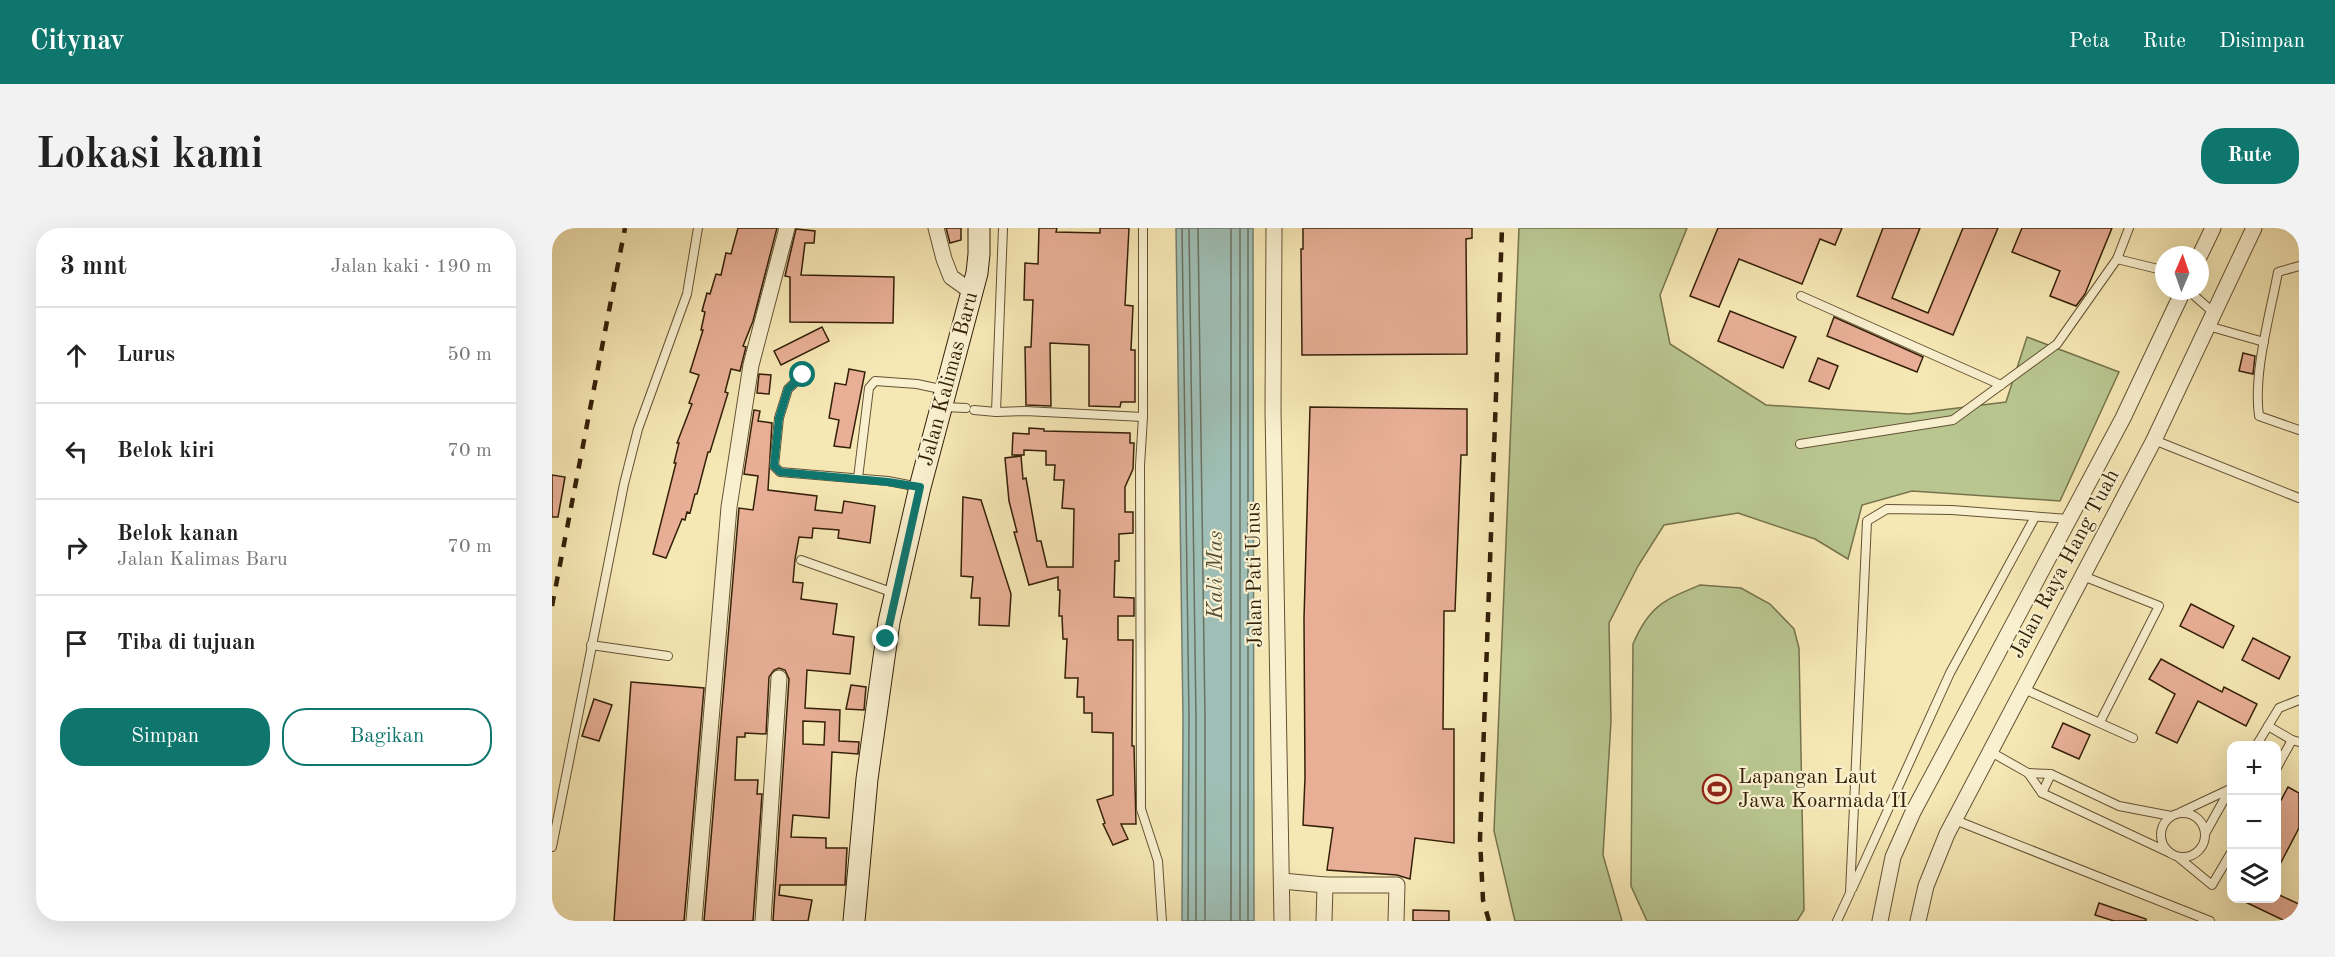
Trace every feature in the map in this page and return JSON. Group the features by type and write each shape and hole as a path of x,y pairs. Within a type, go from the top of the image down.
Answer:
{"street":[{"path":"694,921 729,507 751,365 787,228"},
{"path":"936,228 951,277 972,292"},
{"name":"Jalan Kalimas Baru","path":"854,921 867,779 886,639 920,487 972,292 978,263 979,228"},
{"name":"Jalan Pati Unus","path":"1274,228 1273,410 1282,921"},
{"path":"2204,246 2213,228"},
{"name":"Jalan Raya Hang Tuah","path":"1918,921 1926,886 1955,820 2154,440 2254,228"},
{"name":"Jalan Raya Hang Tuah","path":"1880,921 1893,857 1913,812 2123,418 2179,300"},
{"path":"763,921 779,678"},
{"path":"1281,881 1325,885 1397,885 1396,921"},
{"path":"1324,921 1325,885"}],"lane":[{"path":"552,847 624,484 638,429 687,294 698,228"},
{"path":"996,412 1003,228"},
{"path":"1143,228 1143,417 1140,465 1141,809 1158,861 1162,921"},
{"path":"1800,444 1953,420 2057,344 2117,259 2129,228"},
{"path":"2117,259 2155,268"},
{"path":"2299,266 2278,272 2264,342 2257,400 2259,416 2299,430"},
{"path":"1801,296 2001,385"},
{"path":"2196,300 2211,320 2264,342"},
{"path":"803,375 788,389 779,418 774,466 780,472 858,478 920,487"},
{"path":"858,478 868,388 875,381 917,384 970,409 1143,417"},
{"path":"2154,440 2299,498"},
{"path":"1850,893 1867,521 1887,509 1952,510 2069,519"},
{"path":"1837,921 1950,673 2035,517"},
{"path":"801,560 896,593"},
{"path":"2083,576 2159,606 2100,722"},
{"path":"591,645 668,656"},
{"path":"2024,688 2133,738"},
{"path":"2259,741 2279,708 2299,700"},
{"path":"2268,726 2296,741 2281,763"},
{"path":"1992,752 2028,773 2042,793 2174,855 2187,857 2195,854 2205,840 2206,832 2227,795"},
{"path":"2028,773 2051,774 2120,806 2175,814 2188,813 2202,823 2206,832"},
{"path":"2042,793 2051,774"},
{"path":"2227,790 2175,814 2165,822 2161,830 2164,847 2212,885 2227,860"},
{"path":"1955,820 2210,921"}],"green space":[{"path":"1519,228 1687,228 1660,295 1670,344 1766,405 1909,414 2006,402 2027,337 2119,372 2060,501 1912,491 1862,505 1848,559 1815,539 1738,513 1664,525 1638,566 1609,623 1611,721 1603,855 1622,921 1515,921 1494,831"},
{"name":"Lapangan Laut Jawa Koarmada II","path":"1700,585 1741,588 1770,604 1794,629 1799,648 1804,910 1797,921 1647,921 1631,886 1633,644 1645,621 1659,606"}],"water":[{"name":"Kali Mas","path":"1176,228 1253,228 1254,921 1182,921 1183,718"}],"building":[{"path":"738,228 777,228 753,321 743,346 746,347 740,371 731,369 725,392 728,393 710,452 708,452 697,494 695,494 690,513 687,512 685,520 682,519 666,558 653,554 676,463 674,463 679,443 677,443 692,404 689,403 699,375 690,372 703,330 701,330 705,312 702,311 716,274 721,275 726,253 731,254"},
{"path":"946,228 961,228 961,240 950,243"},
{"path":"1039,228 1057,228 1056,232 1100,233 1100,228 1129,228 1125,305 1133,306 1131,350 1135,350 1135,402 1121,402 1120,407 1089,406 1089,345 1050,343 1051,406 1026,405 1025,347 1031,347 1033,300 1024,300 1025,263 1038,264"},
{"path":"1303,228 1472,228 1472,238 1466,239 1467,354 1302,355 1301,249 1303,249"},
{"path":"1718,228 1842,228 1835,245 1820,239 1802,284 1739,259 1719,307 1690,296"},
{"path":"1883,228 1920,228 1892,298 1928,313 1963,228 1998,228 1953,335 1857,296"},
{"path":"2022,228 2112,228 2085,294 2076,306 2050,296 2060,271 2012,252"},
{"path":"796,229 815,231 814,243 805,243 801,275 894,277 893,323 790,322 790,277 785,276"},
{"path":"1730,311 1796,337 1783,368 1718,341"},
{"path":"1834,317 1923,357 1917,372 1827,336"},
{"path":"822,327 829,341 781,365 774,351"},
{"path":"2243,353 2255,356 2253,374 2239,371"},
{"path":"1818,358 1838,366 1829,389 1809,381"},
{"path":"849,369 865,372 850,448 834,446 839,420 829,418 835,383 846,385"},
{"path":"759,374 771,375 769,394 757,393"},
{"path":"1310,407 1467,409 1467,455 1461,455 1455,611 1444,611 1443,729 1454,729 1454,843 1415,838 1410,879 1397,875 1327,870 1333,828 1303,825 1304,619"},
{"path":"754,410 760,411 758,421 772,423 768,490 817,496 815,510 842,513 844,501 875,506 870,543 838,538 839,530 813,528 812,538 799,537 795,559 793,582 803,583 801,599 837,604 833,634 854,637 850,674 807,670 805,708 840,710 839,741 859,742 858,754 832,752 829,818 793,815 791,837 826,838 826,848 847,848 845,885 780,885 779,895 812,900 808,921 773,921 789,679 785,670 779,668 774,670 769,677 766,734 745,733 745,737 737,737 735,780 758,780 757,794 762,794 753,921 704,921 739,508 753,510 758,476 744,474","holes":["803,721 825,722 824,745 803,744"]},
{"path":"1029,428 1044,429 1044,431 1130,433 1130,443 1134,443 1133,469 1125,487 1125,512 1133,512 1133,533 1119,534 1119,561 1115,561 1114,597 1134,598 1134,616 1118,616 1118,640 1133,640 1132,746 1134,746 1136,824 1121,824 1128,839 1113,845 1103,824 1105,823 1097,800 1113,795 1113,733 1092,732 1092,713 1084,713 1084,697 1077,697 1078,678 1065,678 1067,639 1063,639 1062,616 1059,616 1058,577 1029,585 1014,532 1017,532 1009,501 1005,458 1021,456 1023,479 1026,478 1037,541 1041,541 1047,567 1073,567 1074,509 1062,508 1064,480 1054,480 1055,465 1046,465 1046,451 1024,450 1024,455 1012,455 1013,433 1029,434"},
{"path":"552,475 565,477 558,517 552,517"},
{"path":"963,497 981,500 1011,594 1009,626 979,625 980,598 971,598 973,577 961,576"},
{"path":"2191,604 2234,626 2223,648 2180,626"},
{"path":"2253,638 2290,657 2279,679 2242,660"},
{"path":"2161,659 2222,692 2224,687 2257,704 2246,726 2198,701 2177,743 2156,733 2175,694 2149,679"},
{"path":"631,682 704,688 684,921 614,921"},
{"path":"851,685 866,687 864,710 846,709"},
{"path":"594,699 612,705 599,741 582,736"},
{"path":"2063,723 2090,735 2079,759 2052,747"},
{"path":"2288,787 2299,793 2299,828 2281,862 2281,849 2281,800"},
{"path":"2281,896 2299,904 2293,921 2285,921 2247,903 2281,903"},
{"path":"2099,903 2146,919 2146,921 2114,921 2095,915"},
{"path":"1413,910 1449,911 1449,921 1413,921"}],"railway":[{"path":"552,606 625,228"},
{"path":"1489,921 1483,900 1480,839 1502,228"}],"place":[{"name":"Lapangan Laut Jawa Koarmada II","path":"1717,789"}],"route":[{"path":"803,375 788,389 779,418 774,466 776,469 780,472 858,478 920,487 886,639"}]}
